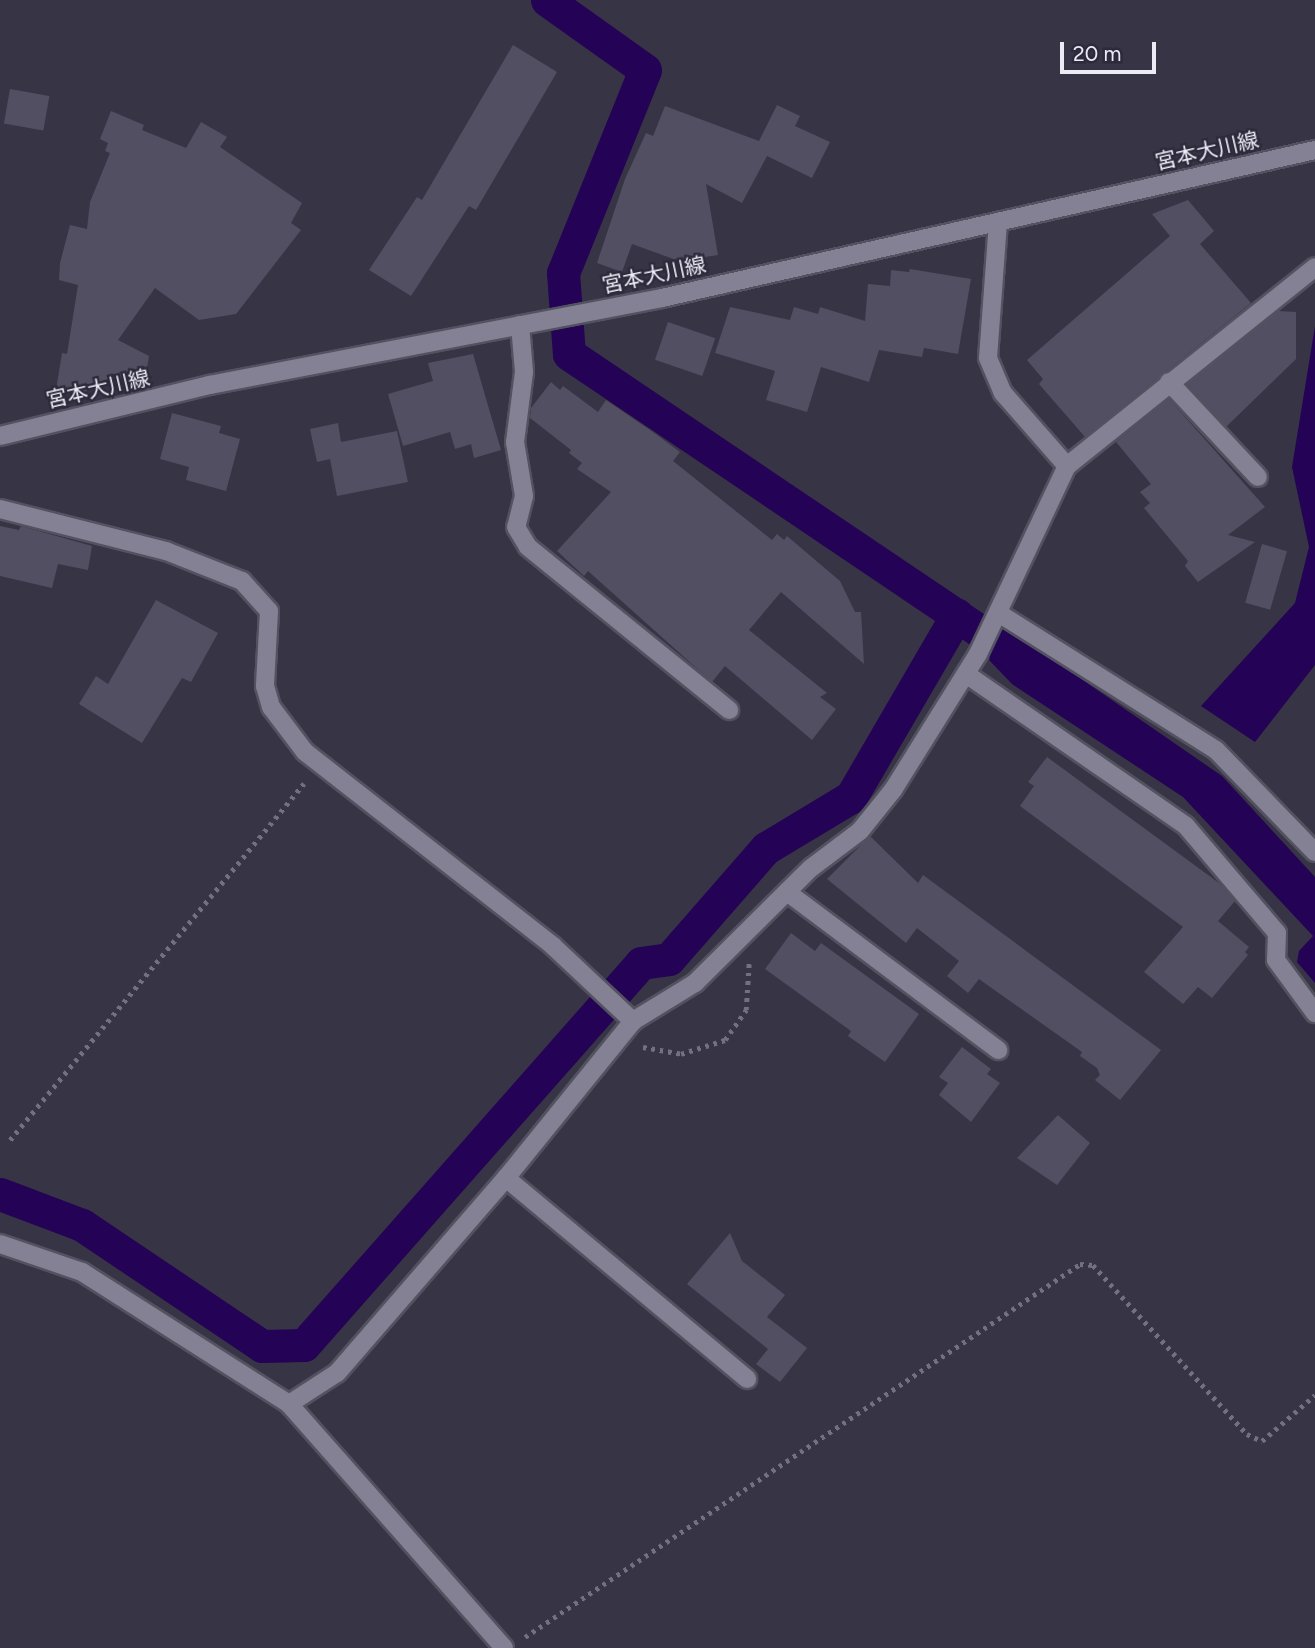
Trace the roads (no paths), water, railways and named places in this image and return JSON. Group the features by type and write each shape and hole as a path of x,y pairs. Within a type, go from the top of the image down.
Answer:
{"street":[{"name":"宮本大川線","path":"0,436 210,385 520,325 998,222 1315,150"},
{"path":"998,222 988,358 1003,393 1067,466"},
{"path":"289,1404 337,1373 506,1178 633,1021 695,983 787,892 860,831 885,800 978,654 997,619 1067,466 1315,267"},
{"path":"520,325 524,372 515,442 524,496 516,527 528,547 729,710"},
{"path":"1169,382 1258,477"},
{"path":"0,509 166,551 242,581 270,611 265,686 271,707 320,763 590,981 633,1021"},
{"path":"997,619 1216,750 1315,852"},
{"path":"966,674 1186,826 1278,933 1276,960 1315,1013"},
{"path":"787,892 998,1050"},
{"path":"506,1178 747,1379"},
{"path":"0,1244 82,1272 289,1404 512,1644"}],"waterway":[{"path":"547,0 645,70 563,273 569,354 1036,669"},
{"path":"0,1194 82,1225 262,1346 304,1345 641,963 669,959 766,848 851,797 957,615"}]}
